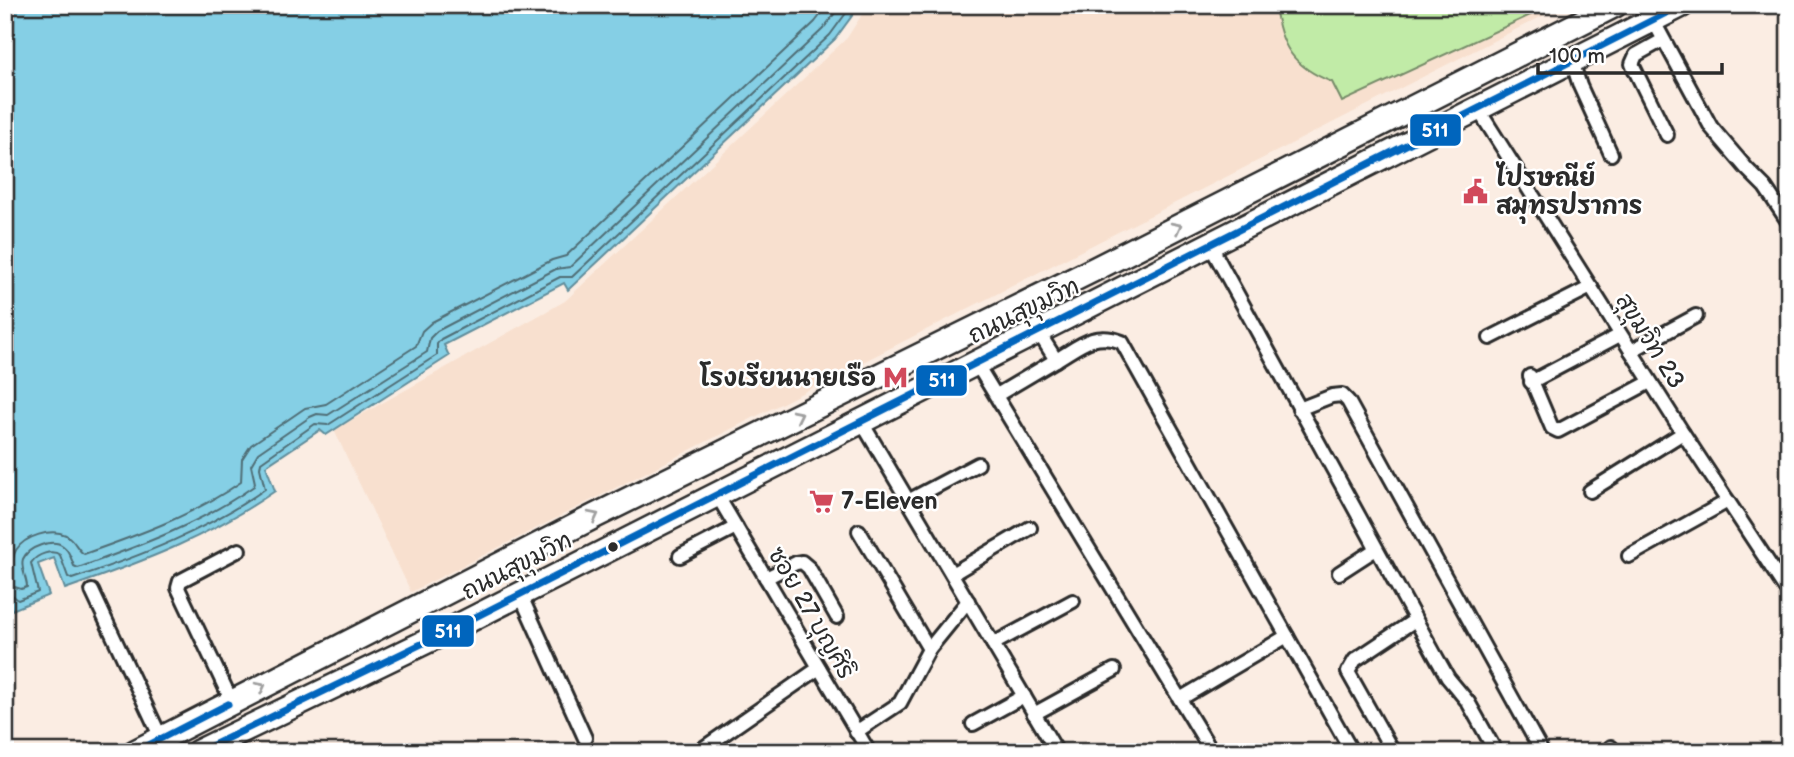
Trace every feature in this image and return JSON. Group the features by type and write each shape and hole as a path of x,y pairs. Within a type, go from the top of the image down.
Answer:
{"highway":[{"name":"ถนนสุขุมวิท","path":"135,752 607,510 1097,268 1615,5"},
{"name":"ถนนสุขุมวิท","path":"206,750 1040,333 1148,278 1209,243 1572,61 1658,30 1682,5"},
{"path":"1141,245 1148,278"},
{"path":"1097,268 1125,289"},
{"path":"326,654 340,683"}],"street":[{"path":"1667,135 1632,64 1636,55 1658,30 1711,127 1765,187 1789,223"},
{"path":"1572,61 1580,86 1611,154"},
{"name":"สุขุมวิท 23","path":"1478,109 1650,382 1789,594"},
{"path":"1209,243 1415,620 1448,678 1468,702 1496,752"},
{"path":"1490,338 1591,287"},
{"path":"1631,351 1696,316"},
{"path":"1040,333 1056,360"},
{"path":"1620,335 1531,379 1552,428 1558,431 1650,382"},
{"path":"997,395 1097,337 1109,337 1122,342 1352,752"},
{"path":"976,363 1212,752"},
{"path":"1299,409 1332,396 1342,395 1348,401 1542,752"},
{"path":"861,421 1057,752"},
{"path":"1590,491 1683,433"},
{"path":"908,500 978,464"},
{"name":"ซอย 27 บุญศิริ","path":"717,495 869,752"},
{"path":"1629,556 1728,502"},
{"path":"680,556 736,527"},
{"path":"952,574 1030,528"},
{"path":"859,531 929,649"},
{"path":"232,702 178,588 180,581 239,550"},
{"path":"1339,573 1376,550"},
{"path":"766,578 802,562 809,568 837,617"},
{"path":"92,591 162,738"},
{"path":"520,594 585,738"},
{"path":"993,644 1073,600"},
{"path":"856,732 900,703 929,649 968,601"},
{"path":"1393,752 1348,673 1355,660 1415,620"},
{"path":"1180,699 1287,636"},
{"path":"698,752 819,668"},
{"path":"1034,714 1114,670"},
{"path":"973,724 1024,696"}],"shaded area":[{"name":"โรงเรียนนายเรือ","path":"868,5 1564,5 411,592 334,430 565,301 847,38"}],"green space":[{"path":"1275,5 1552,5 1342,102 1332,82 1307,69 1291,53 1281,32"}],"water":[{"path":"5,5 860,5 835,39 568,290 564,283 444,345 449,356 326,435 320,430 266,466 275,491 250,508 199,536 147,559 65,589 54,558 38,564 49,595 12,610 5,591"}],"transit line":[{"name":"511","path":"199,752 442,634 1682,5"},
{"name":"511","path":"135,752 228,704"}],"place":[{"name":"ไปรษณีย์ สมุทรปราการ","path":"1476,192"},
{"name":"โรงเรียนนายเรือ","path":"896,378"},
{"name":"7-Eleven","path":"821,501"}]}
